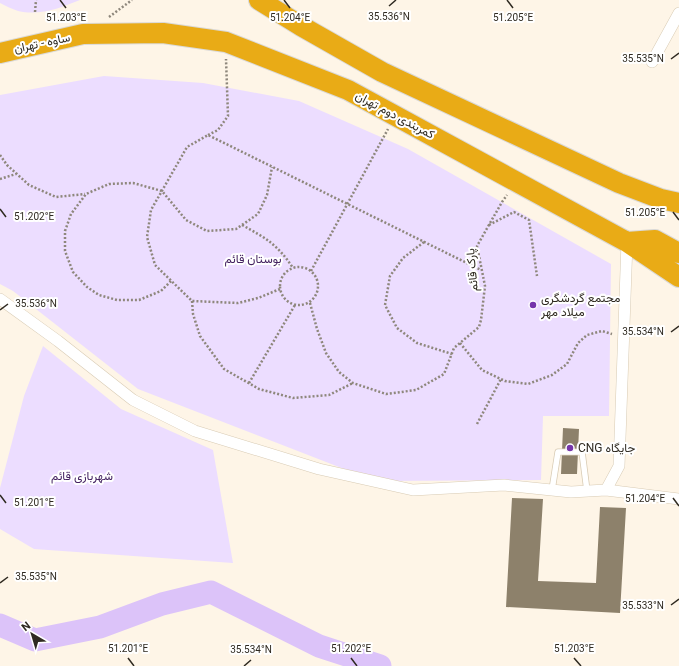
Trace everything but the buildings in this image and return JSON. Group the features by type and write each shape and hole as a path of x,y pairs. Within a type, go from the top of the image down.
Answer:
{"highway":[{"path":"259,0 301,26 382,72 619,183 670,201 671,212 679,216"},
{"path":"288,0 301,26"},
{"name":"کمربندی دوم تهران","path":"84,34 163,33 226,42 348,90 627,242 679,277"},
{"name":"ساوه - تهران","path":"0,52 84,34"},
{"path":"627,242 655,240 679,253"}],"street":[{"path":"652,62 679,13"},
{"path":"606,490 619,466 627,242"},
{"path":"0,299 58,341 132,400 195,431 319,469 413,490 504,485 571,492 606,490 679,499"}],"lane":[{"path":"552,490 558,452 582,452 587,491"}],"path":[{"path":"35,12 36,0"},
{"path":"226,42 228,116 218,130 187,147 151,210 147,238 155,265 192,301 193,314 200,336 224,369 259,389 293,398 329,395 353,383"},
{"path":"311,271 396,115"},
{"path":"208,135 481,270"},
{"path":"0,155 7,165 29,185 56,197 86,194 109,184 133,183 162,190 186,220 207,231 236,229 258,214 267,195 272,167"},
{"path":"0,179 17,174"},
{"name":"پارک قائم","path":"460,343 479,327 481,320 485,286 477,246 502,202 518,182"},
{"path":"86,194 71,214 64,231 65,251 73,272 87,288 117,300 139,300 161,291 171,280"},
{"path":"489,225 514,212 528,220 537,276"},
{"path":"242,225 266,238 283,253 293,268"},
{"path":"425,242 403,258 390,276 385,305 397,328 416,343 452,354"},
{"path":"293,268 306,268 311,271 316,276 319,287 318,293 310,303 295,305 286,300 280,289 283,276 293,268"},
{"path":"192,301 238,303 258,298 280,289"},
{"path":"310,303 317,329 326,353 339,372 353,383 386,394 416,390 444,374 454,348 460,343 482,370 505,381 528,384 552,375 567,364 578,343 587,335 602,331 624,337"},
{"path":"249,383 295,305"},
{"path":"477,424 501,379"}],"green space":[{"path":"0,0 80,0 50,10 34,13 18,11 0,3"},
{"name":"بوستان قائم","path":"104,76 203,83 299,101 408,149 611,264 609,416 543,416 541,480 375,481 138,389 13,291 0,284 0,95"},
{"name":"شهربازی قائم","path":"43,346 121,409 213,450 233,563 34,549 0,529 0,488 24,396"}],"waterway":[{"path":"0,625 35,640 100,627 162,604 211,592 319,646 380,666"}],"place":[{"name":"مجتمع گردشگری میلاد مهر","path":"533,305"},
{"name":"CNG جایگاه","path":"570,448"}]}
